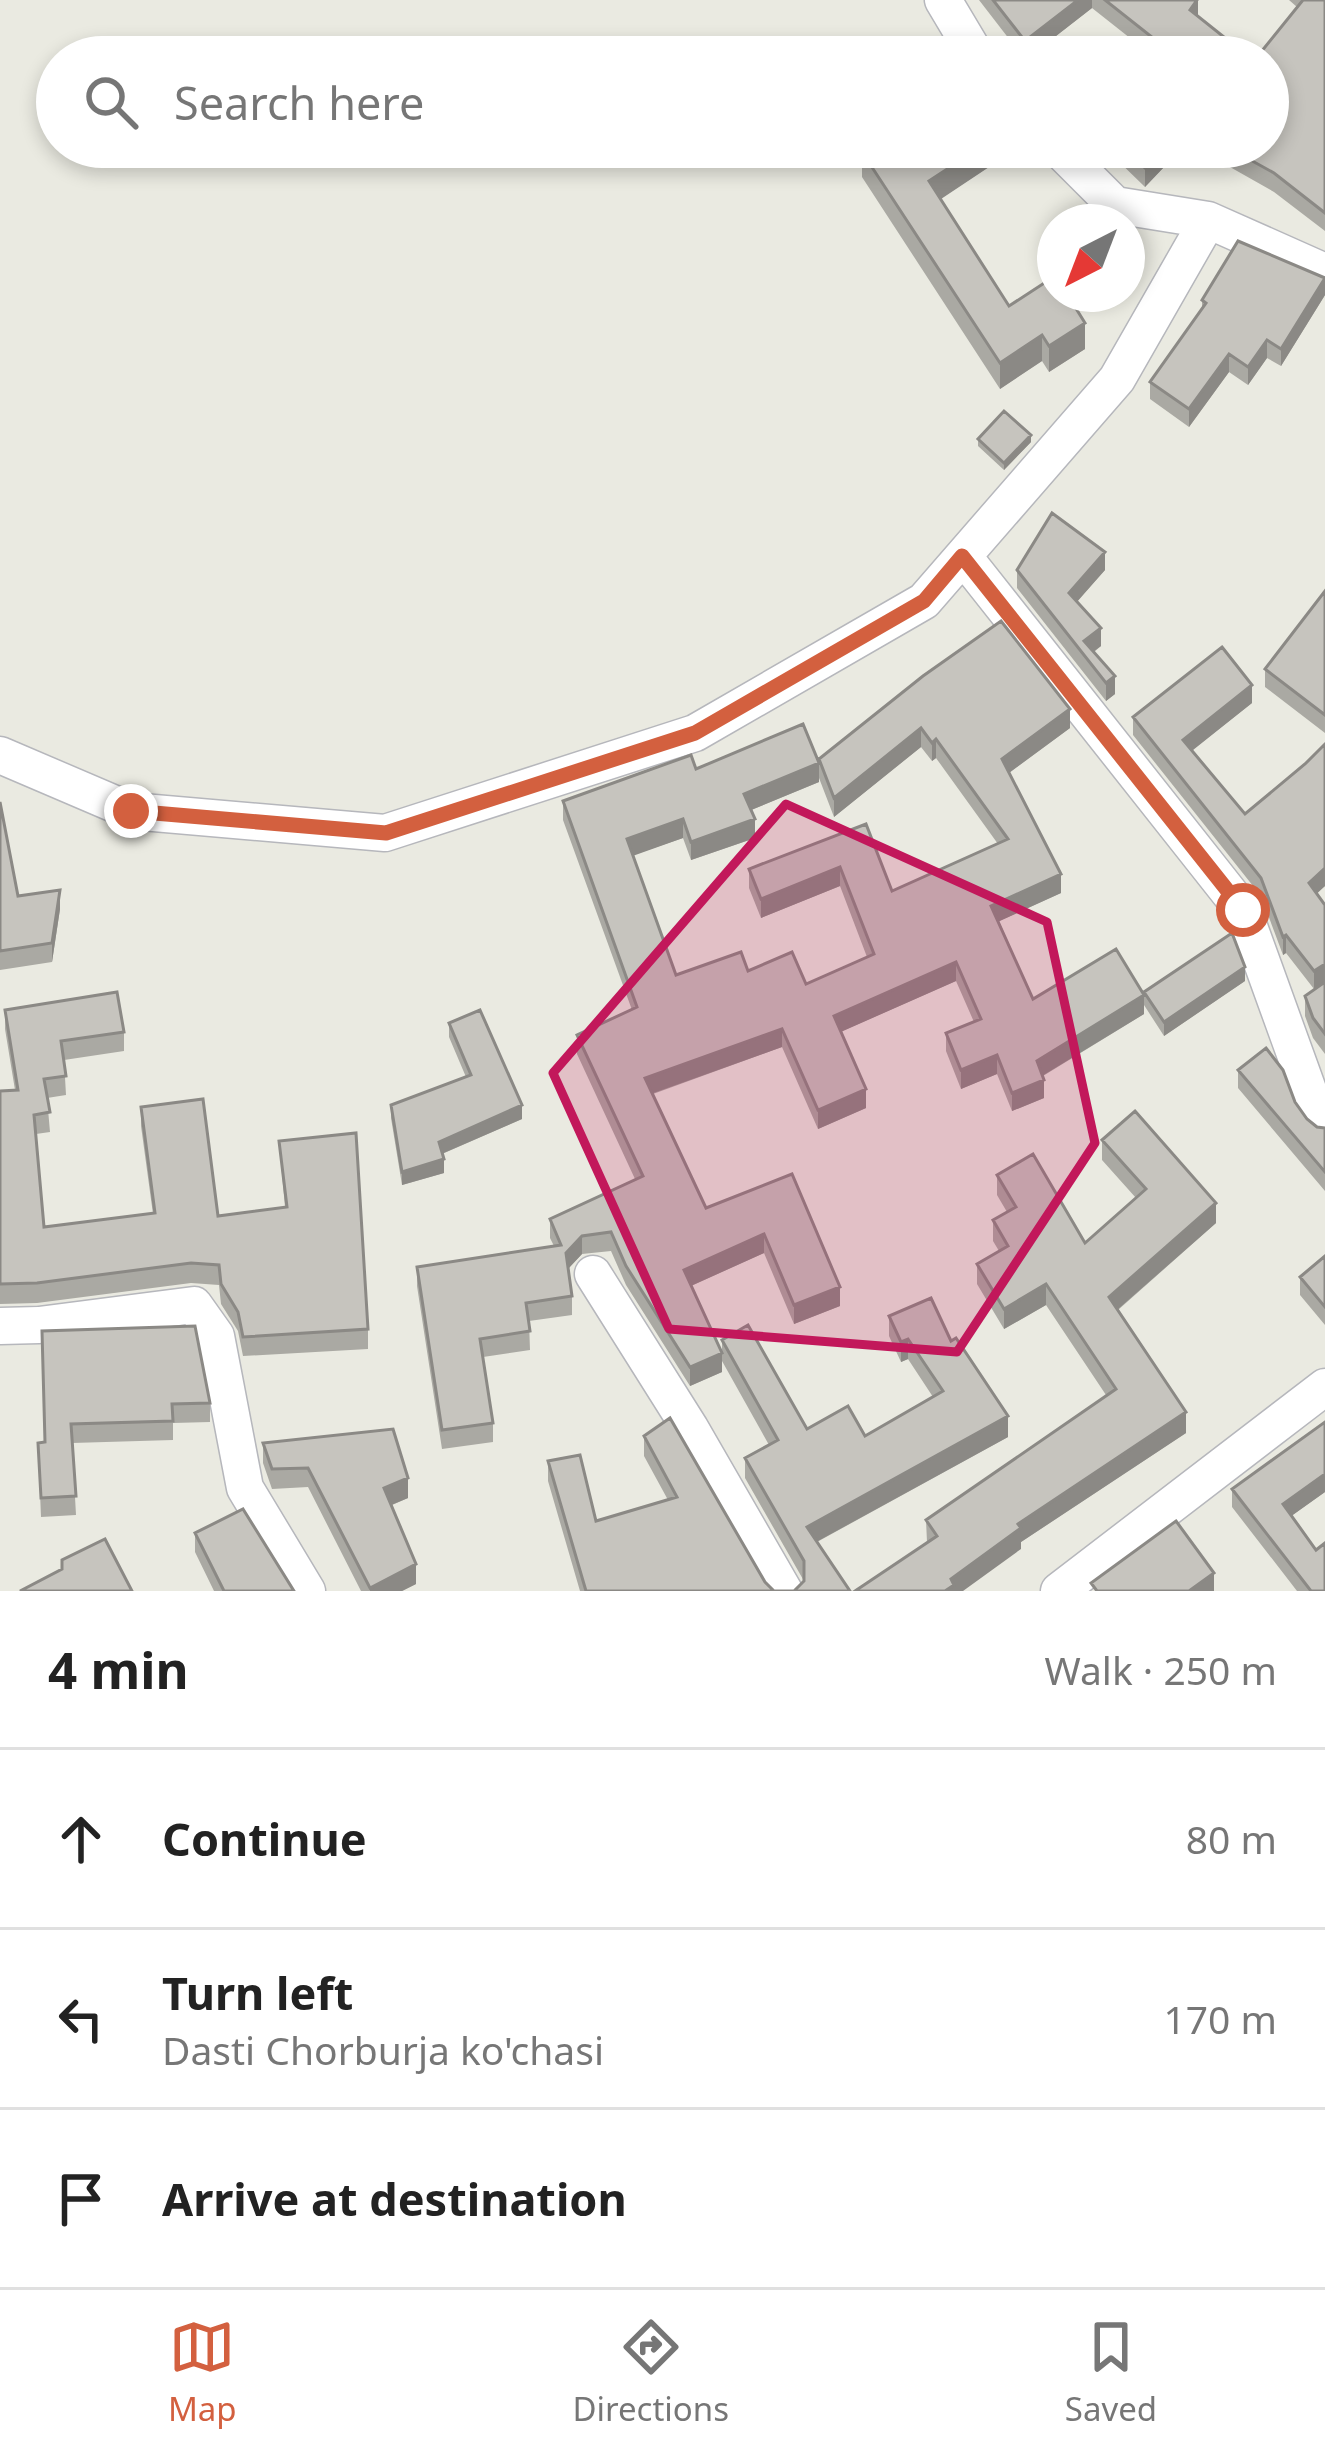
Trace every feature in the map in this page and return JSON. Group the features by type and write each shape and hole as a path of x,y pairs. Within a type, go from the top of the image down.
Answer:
{"street":[{"path":"943,0 964,36"},
{"path":"1078,168 1115,205 1208,220 1325,272"},
{"path":"0,755 131,811 386,833 695,733 924,601 1117,379 1208,220"},
{"path":"962,556 1243,910 1316,1112 1325,1124"},
{"path":"593,1274 690,1428 784,1591"},
{"path":"0,1326 194,1304 216,1336 245,1488 308,1591"},
{"path":"1059,1591 1325,1387"}],"highlighted area":[{"path":"786,804 1047,922 1095,1143 957,1352 669,1329 553,1073"}],"building":[{"path":"993,0 1078,0 1031,36 1021,36"},
{"path":"1105,0 1197,0 1190,10 1223,36 1150,36"},
{"path":"1303,0 1325,0 1325,213 1265,168 1289,168 1289,36 1274,36"},
{"path":"872,168 949,168 929,181 1009,306 1037,288 1037,312 1078,312 1085,323 1049,346 1042,335 1000,363"},
{"path":"1238,241 1325,278 1281,349 1267,340 1248,367 1229,354 1189,409 1150,382 1206,303 1202,300"},
{"path":"1004,411 1031,435 1004,463 978,439"},
{"path":"1052,513 1105,552 1069,593 1101,628 1084,641 1115,676 1106,683 1017,570"},
{"path":"1325,591 1325,715 1265,669"},
{"path":"1001,621 1070,709 1002,759 1061,874 991,906 1033,999 1116,949 1144,995 1037,1061 1044,1080 1012,1093 997,1055 961,1070 946,1033 981,1019 956,962 834,1016 866,1089 818,1110 782,1029 645,1078 706,1208 792,1174 840,1287 794,1305 764,1234 684,1270 722,1353 690,1367 626,1266 611,1232 582,1236 566,1253 572,1296 526,1303 530,1331 480,1339 493,1423 442,1430 417,1267 561,1245 550,1219 643,1176 577,1035 637,1007 563,801 691,755 696,769 803,724 819,763 744,794 755,819 691,842 683,819 627,839 676,975 741,952 748,971 792,952 806,984 874,954 840,867 761,899 749,869 866,824 892,891 1008,839 936,739 932,743 921,728 834,798 819,759"},
{"path":"1222,647 1252,685 1183,740 1245,814 1325,744 1325,868 1309,883 1325,905 1325,964 1314,971 1283,937 1261,878 1133,717"},
{"path":"0,802 18,896 60,890 52,943 0,951"},
{"path":"1232,933 1245,967 1164,1022 1144,992"},
{"path":"1325,982 1325,1034 1305,996"},
{"path":"117,992 124,1032 61,1041 66,1076 44,1079 50,1112 34,1115 44,1227 155,1213 141,1107 203,1099 218,1216 287,1207 279,1141 356,1133 368,1329 243,1337 238,1312 221,1284 219,1265 191,1263 0,1284 0,1091 18,1090 5,1010"},
{"path":"480,1010 522,1105 439,1142 444,1159 402,1172 391,1105 471,1075 449,1023"},
{"path":"1266,1048 1283,1070 1307,1119 1325,1128 1325,1172 1238,1070"},
{"path":"1135,1111 1216,1203 1109,1297 1186,1412 1018,1524 1021,1528 951,1579 954,1585 945,1591 855,1591 937,1536 926,1520 1116,1389 1046,1284 1004,1309 977,1264 1008,1246 993,1220 1016,1207 997,1175 1033,1154 1085,1243 1146,1189 1102,1140"},
{"path":"1325,1256 1325,1307 1300,1277"},
{"path":"931,1298 951,1341 956,1338 1008,1416 807,1527 850,1591 794,1591 804,1581 804,1561 745,1458 778,1440 722,1340 748,1325 807,1429 848,1406 865,1436 943,1391 908,1339 901,1342 889,1316"},
{"path":"195,1326 210,1403 172,1404 173,1421 71,1424 76,1496 41,1498 38,1443 45,1442 42,1331"},
{"path":"670,1418 774,1591 586,1591 548,1461 580,1455 596,1521 677,1497 644,1436"},
{"path":"1325,1422 1325,1474 1283,1504 1316,1550 1325,1543 1325,1591 1311,1591 1232,1489"},
{"path":"393,1429 408,1478 384,1488 416,1564 370,1588 308,1468 272,1469 263,1443"},
{"path":"243,1509 294,1591 224,1591 195,1533"},
{"path":"1176,1521 1214,1573 1189,1591 1097,1591 1091,1583"},
{"path":"105,1539 132,1591 20,1591 62,1569 62,1560"}],"route":[{"path":"131,811 386,833 695,733 924,601 962,556 1243,910"}]}
